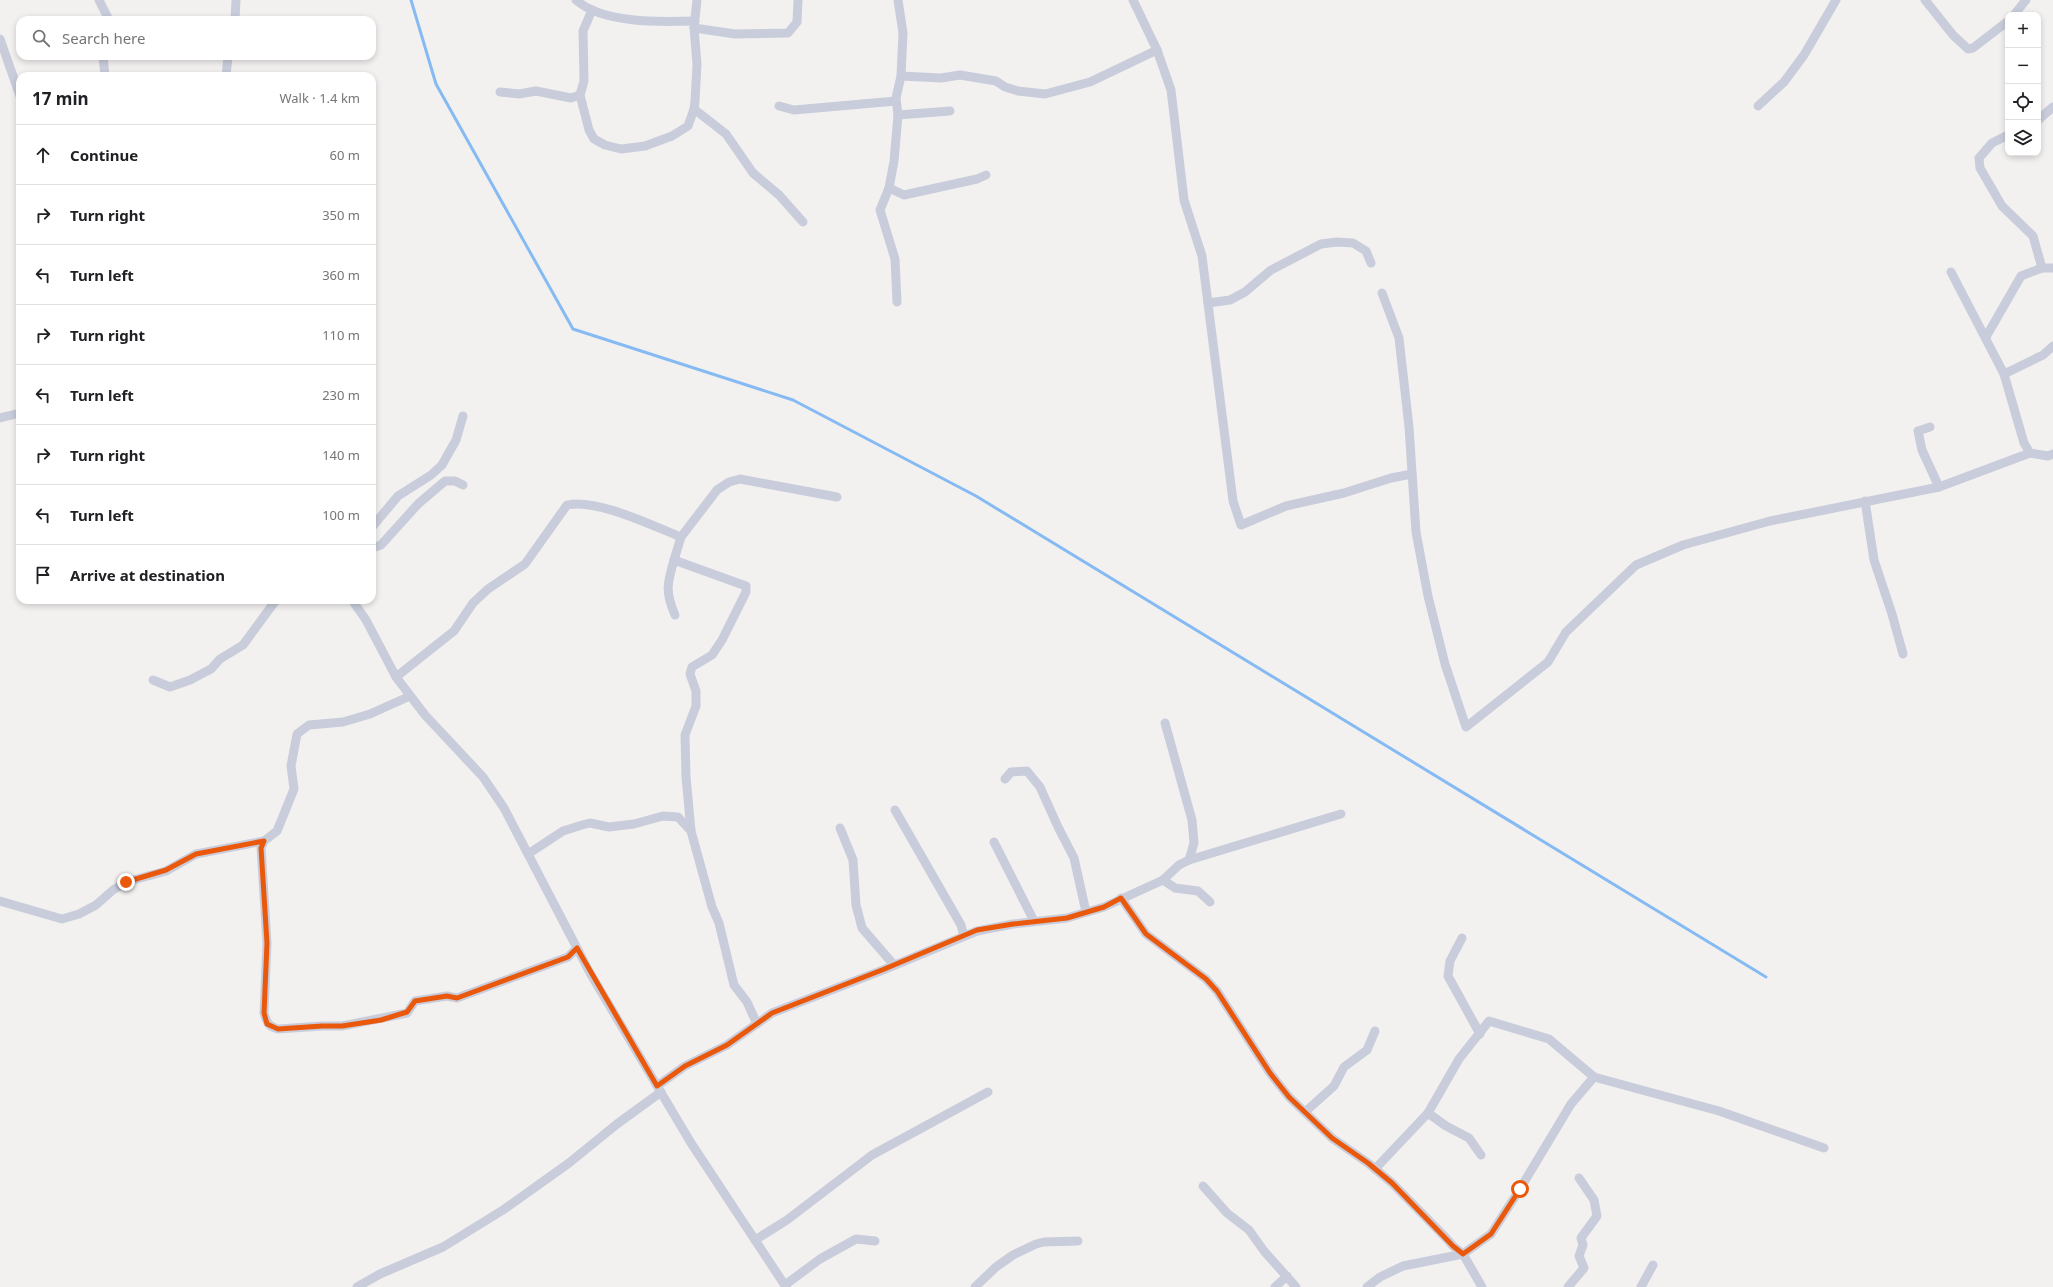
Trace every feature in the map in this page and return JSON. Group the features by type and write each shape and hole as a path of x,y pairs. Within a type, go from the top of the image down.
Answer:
{"street":[{"path":"99,0 107,16"},
{"path":"235,16 236,0"},
{"path":"576,0 592,10 610,15 658,22 694,24 735,34 788,33 797,22 798,0"},
{"path":"592,10 583,31 584,81 580,95 589,130 594,139 605,145 621,150 645,146 672,136 688,126 694,109 697,64 694,24 696,0"},
{"path":"897,302 895,259 880,210 889,188 894,161 898,115 896,101 901,76 903,33 898,0"},
{"path":"1133,0 1157,50 1171,90 1184,200 1202,256 1233,501 1241,525 1286,506 1344,493 1391,478 1412,474"},
{"path":"1758,106 1784,82 1804,55 1836,0"},
{"path":"1924,0 1953,35 1968,49 1972,48 2005,23"},
{"path":"2016,12 2026,0"},
{"path":"0,40 16,85"},
{"path":"901,76 941,78 960,75 996,82 1005,87 1018,91 1045,94 1090,82 1157,50"},
{"path":"103,60 105,72"},
{"path":"226,72 228,60"},
{"path":"500,92 519,94 536,90 571,98 580,95"},
{"path":"780,106 794,110 896,101"},
{"path":"2041,117 2053,107"},
{"path":"694,109 726,134 753,173 779,195 803,222"},
{"path":"898,115 950,111"},
{"path":"2005,136 1992,143 1979,158 1980,168 2002,206 2033,236 2042,268"},
{"path":"889,188 904,195 977,179 986,175"},
{"path":"1208,303 1230,300 1245,292 1271,270 1321,244 1337,242 1353,243 1366,251 1371,263"},
{"path":"1986,337 2021,276 2042,268 2053,268"},
{"path":"1951,272 2004,374 2024,443 2030,453"},
{"path":"1382,293 1399,338 1409,427 1416,532 1428,596 1445,664 1466,726 1548,662 1566,632 1636,565 1683,545 1770,521 1939,487 2030,453 2048,456 2053,454"},
{"path":"2004,374 2044,355 2053,346"},
{"path":"0,418 16,415"},
{"path":"376,522 398,496 431,475 442,465 456,440 463,416"},
{"path":"1930,427 1918,431 1922,450 1939,487"},
{"path":"675,616 667,592 669,577 681,537 717,490 729,482 740,479 837,497"},
{"path":"376,547 382,545 418,504 445,481 463,485"},
{"path":"1865,501 1874,560 1904,654"},
{"path":"396,677 454,631 473,603 488,589 525,564 567,505 578,503 611,510 681,537"},
{"path":"674,560 746,586 746,592 722,640 712,655 692,667 690,674 696,691 696,706 684,735 691,831 712,907 719,923 734,985 747,1002 757,1024"},
{"path":"153,680 170,687 190,680 211,669 220,659 243,645 273,604"},
{"path":"355,604 366,620 396,677 425,715 483,777 504,808 577,948 659,1089 691,1143 785,1286 820,1259 856,1239 875,1241"},
{"path":"0,901 62,919 79,914 90,908 126,882 166,870 196,854 264,841 277,831 294,789 291,766 297,734 309,725 343,722 370,714 410,696"},
{"path":"1165,722 1192,820 1194,844 1189,860"},
{"path":"1005,779 1011,772 1027,771 1040,787 1074,858 1086,912"},
{"path":"895,810 962,925 964,936"},
{"path":"356,1287 380,1274 443,1248 503,1210 569,1163 685,1066 727,1045 772,1013 894,965 977,930 1034,921 1067,918 1104,907 1163,880 1179,865 1189,860 1341,814"},
{"path":"528,854 563,831 590,823 608,827 634,824 670,816 678,817 691,831"},
{"path":"840,828 853,860 856,905 862,928 894,965"},
{"path":"264,841 261,848 267,943 264,1013 267,1024 271,1027 278,1029 342,1026 381,1020 407,1012 415,1001 447,996 457,998 539,969 568,957 577,948"},
{"path":"994,842 1034,921"},
{"path":"1163,880 1175,888 1198,891 1210,902"},
{"path":"1121,898 1146,934 1206,979 1217,991 1270,1073 1289,1097 1332,1138 1392,1183 1453,1246 1463,1254 1482,1287"},
{"path":"1462,938 1450,961 1448,976 1480,1034"},
{"path":"1375,1169 1428,1113 1459,1059 1489,1021 1548,1039 1594,1077 1719,1111 1824,1148"},
{"path":"1305,1112 1334,1086 1344,1067 1367,1050 1375,1031"},
{"path":"1367,1287 1380,1278 1403,1266 1463,1254 1491,1234 1571,1104 1594,1077"},
{"path":"755,1240 787,1220 872,1155 988,1092"},
{"path":"1428,1113 1446,1126 1469,1138 1481,1155"},
{"path":"1568,1287 1584,1268 1579,1256 1583,1245 1581,1238 1597,1216 1594,1200 1579,1178"},
{"path":"1203,1186 1227,1213 1249,1230 1264,1251 1296,1287"},
{"path":"975,1287 1013,1255 1036,1244 1044,1242 1078,1241"},
{"path":"1641,1287 1653,1266"},
{"path":"1275,1287 1287,1276"}],"waterway":[{"path":"411,0 436,84 573,329 793,400 976,496 1766,977"}],"route":[{"path":"126,882 166,870 196,854 264,841 261,848 267,943 264,1013 267,1024 278,1029 342,1026 381,1020 407,1012 415,1001 447,996 457,998 539,969 552,962 568,957 577,948 590,973 657,1086 685,1066 727,1045 772,1013 882,970 977,930 1067,918 1104,907 1121,898 1146,934 1206,979 1217,991 1270,1073 1289,1097 1332,1138 1368,1163 1392,1183 1453,1246 1463,1254 1491,1234 1520,1189"}]}
